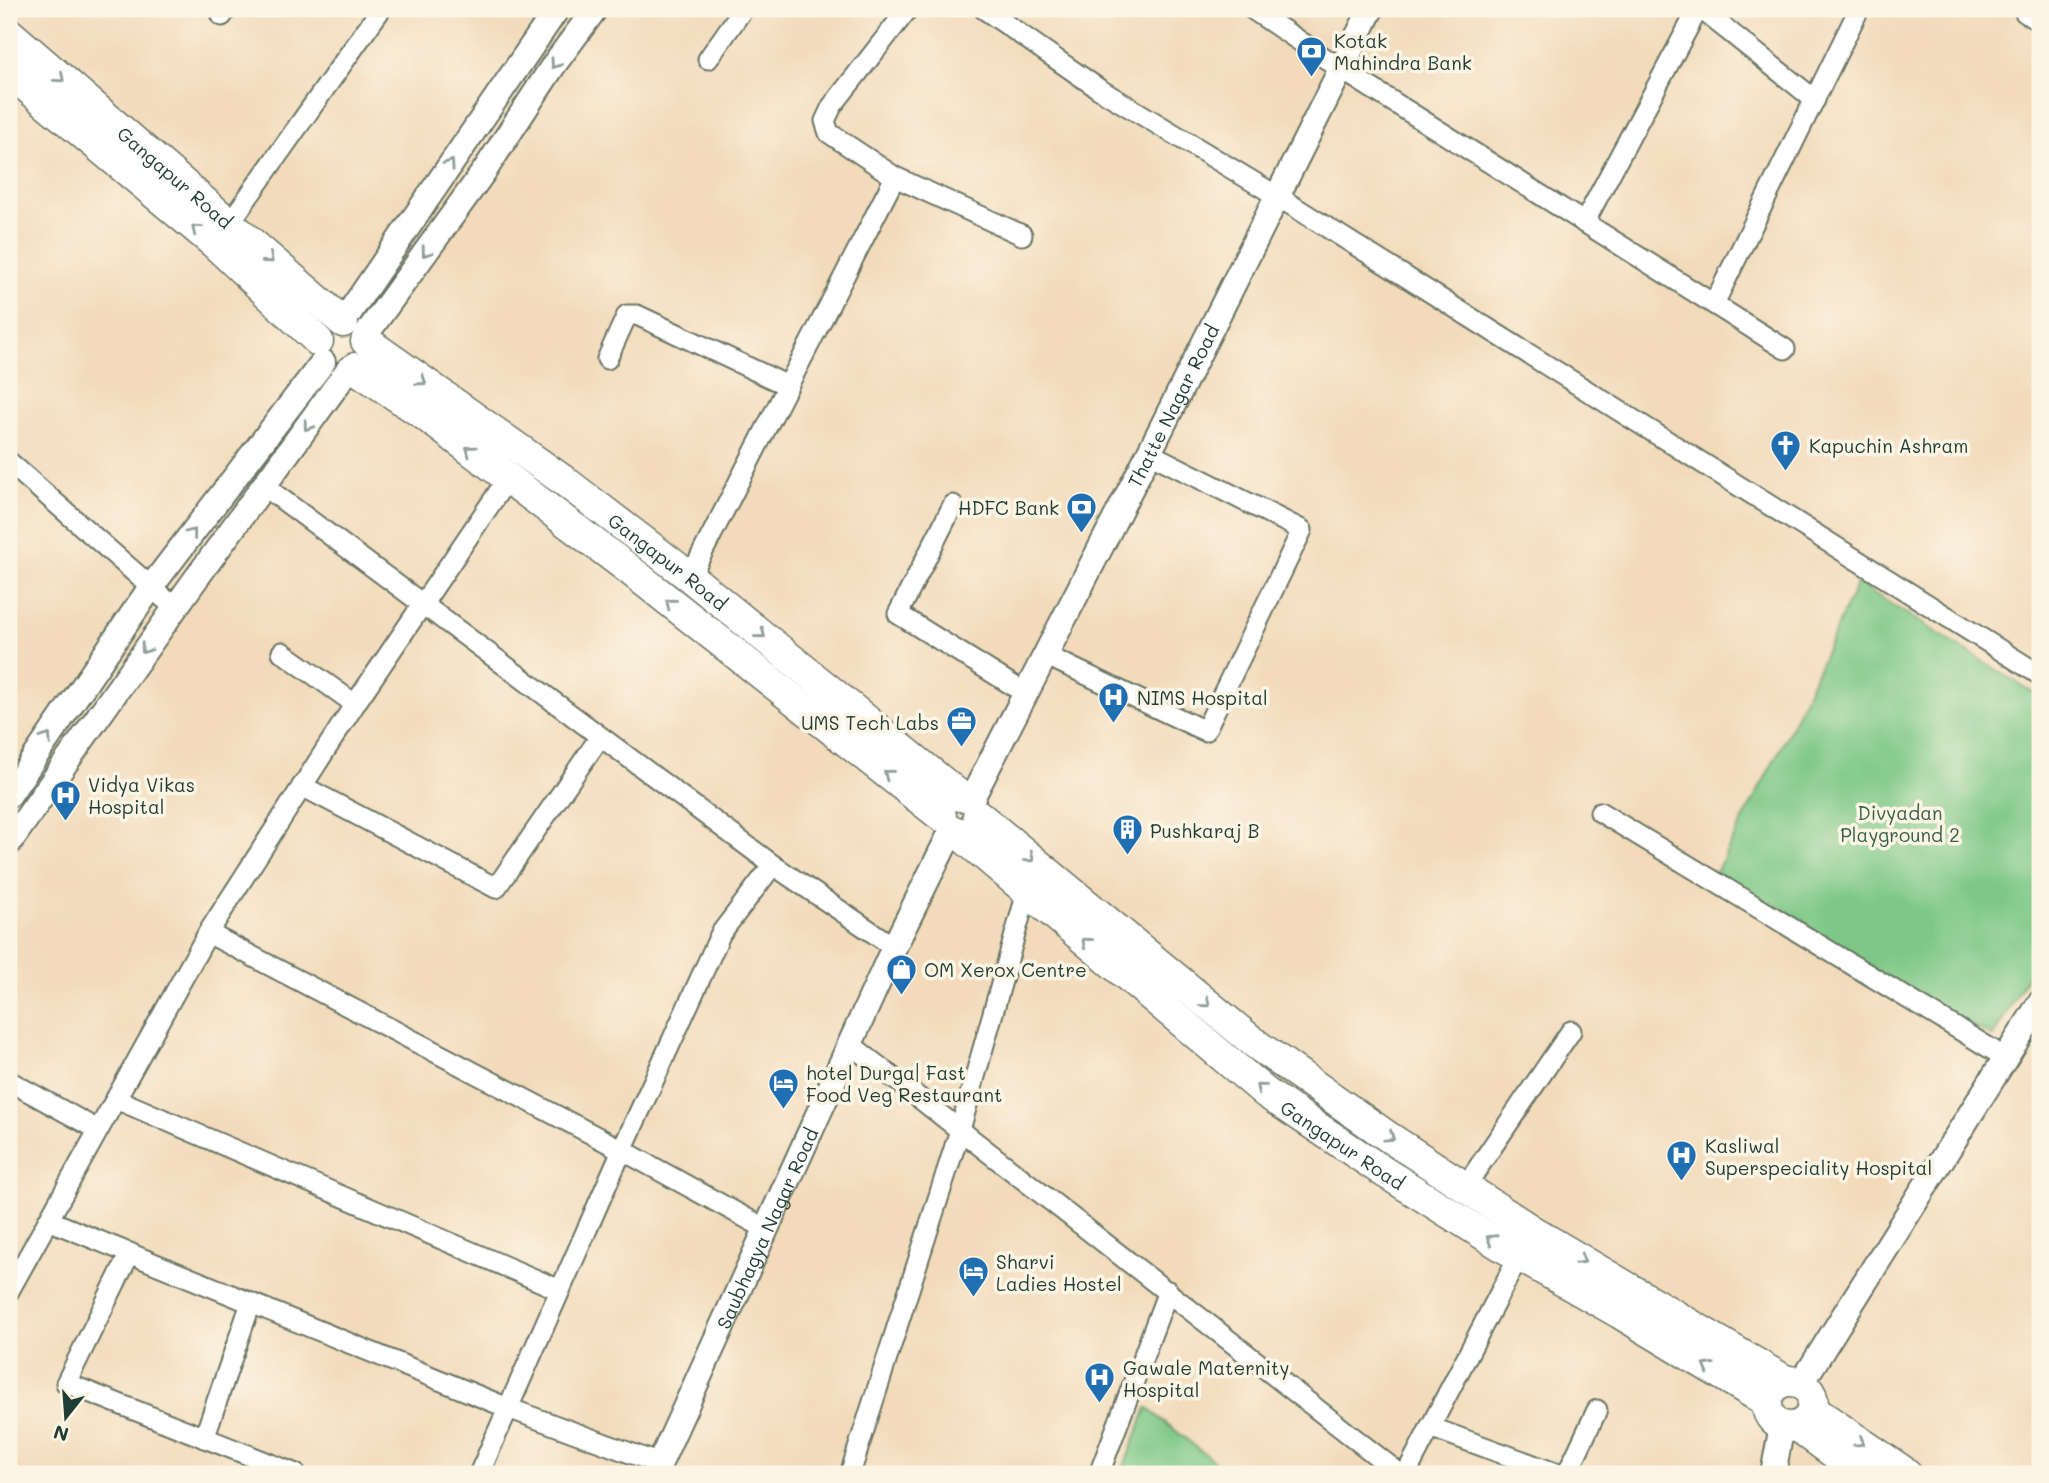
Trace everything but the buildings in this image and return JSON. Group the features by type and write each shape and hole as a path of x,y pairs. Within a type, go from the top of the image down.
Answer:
{"main road":[{"path":"2028,9 2040,17"},
{"name":"Gangapur Road","path":"9,33 229,224 345,349 567,483 690,577 960,815 1027,892 1266,1093 1384,1172 1519,1256 1791,1405 1907,1474"},
{"name":"Gangapur Road","path":"9,72 422,414 960,815 1257,1045 1387,1136 1791,1405 1862,1474"}],"street":[{"path":"229,224 381,9"},
{"path":"9,843 264,486 345,349 557,9"},
{"path":"9,795 151,587 345,349 485,170 553,66 595,9"},
{"path":"708,59 743,9"},
{"path":"908,9 832,106 825,121 829,133 895,177 1022,235"},
{"path":"984,9 1099,89 1278,196 2040,675"},
{"path":"1252,9 1341,69 1785,349"},
{"name":"Thatte Nagar Road","path":"960,815 1149,453 1371,9"},
{"path":"1584,223 1700,9 1815,100"},
{"path":"1714,304 1859,9"},
{"path":"690,577 895,177"},
{"path":"607,359 622,323 628,315 637,316 788,386"},
{"path":"1045,655 1205,731 1302,530 1149,453"},
{"path":"9,462 175,608"},
{"path":"9,1291 208,933 355,704 508,478"},
{"path":"264,486 773,865 894,947"},
{"path":"953,505 898,614 1025,693"},
{"path":"282,652 355,704"},
{"path":"302,786 496,888 600,737"},
{"path":"9,803 24,823"},
{"path":"1600,812 2006,1058"},
{"name":"Saubhagya Nagar Road","path":"657,1469 894,947 960,815"},
{"path":"479,1474 721,933 773,865"},
{"path":"850,1474 960,1130 1027,892"},
{"path":"208,933 622,1150 766,1229"},
{"path":"1773,1474 1791,1405 2040,1003"},
{"path":"1465,1187 1571,1031"},
{"path":"850,1044 1400,1474"},
{"path":"9,1081 98,1130"},
{"path":"116,1099 560,1290"},
{"path":"48,1220 657,1469"},
{"path":"130,1253 66,1383 296,1474"},
{"path":"1406,1474 1519,1256"},
{"path":"1099,1474 1168,1291"},
{"path":"204,1438 251,1303"},
{"path":"1567,1474 1597,1410"},
{"path":"1430,1427 1558,1474"}],"green space":[{"name":"Divyadan Playground 2","path":"1857,583 2040,697 2040,953 1993,1037 1713,878 1792,726"},
{"path":"1147,1408 1230,1474 1121,1474"}],"place":[{"name":"Kotak Mahindra Bank","path":"1311,78"},
{"name":"Kapuchin Ashram","path":"1786,472"},
{"name":"HDFC Bank","path":"1082,534"},
{"name":"NIMS Hospital","path":"1114,724"},
{"name":"UMS Tech Labs","path":"962,749"},
{"name":"Vidya Vikas Hospital","path":"65,822"},
{"name":"Pushkaraj B","path":"1127,857"},
{"name":"OM Xerox Centre","path":"901,996"},
{"name":"hotel Durga| Fast Food Veg Restaurant","path":"783,1110"},
{"name":"Kasliwal Superspeciality Hospital","path":"1682,1183"},
{"name":"Sharvi Ladies Hostel","path":"973,1299"},
{"name":"Gawale Maternity Hospital","path":"1100,1405"}]}
